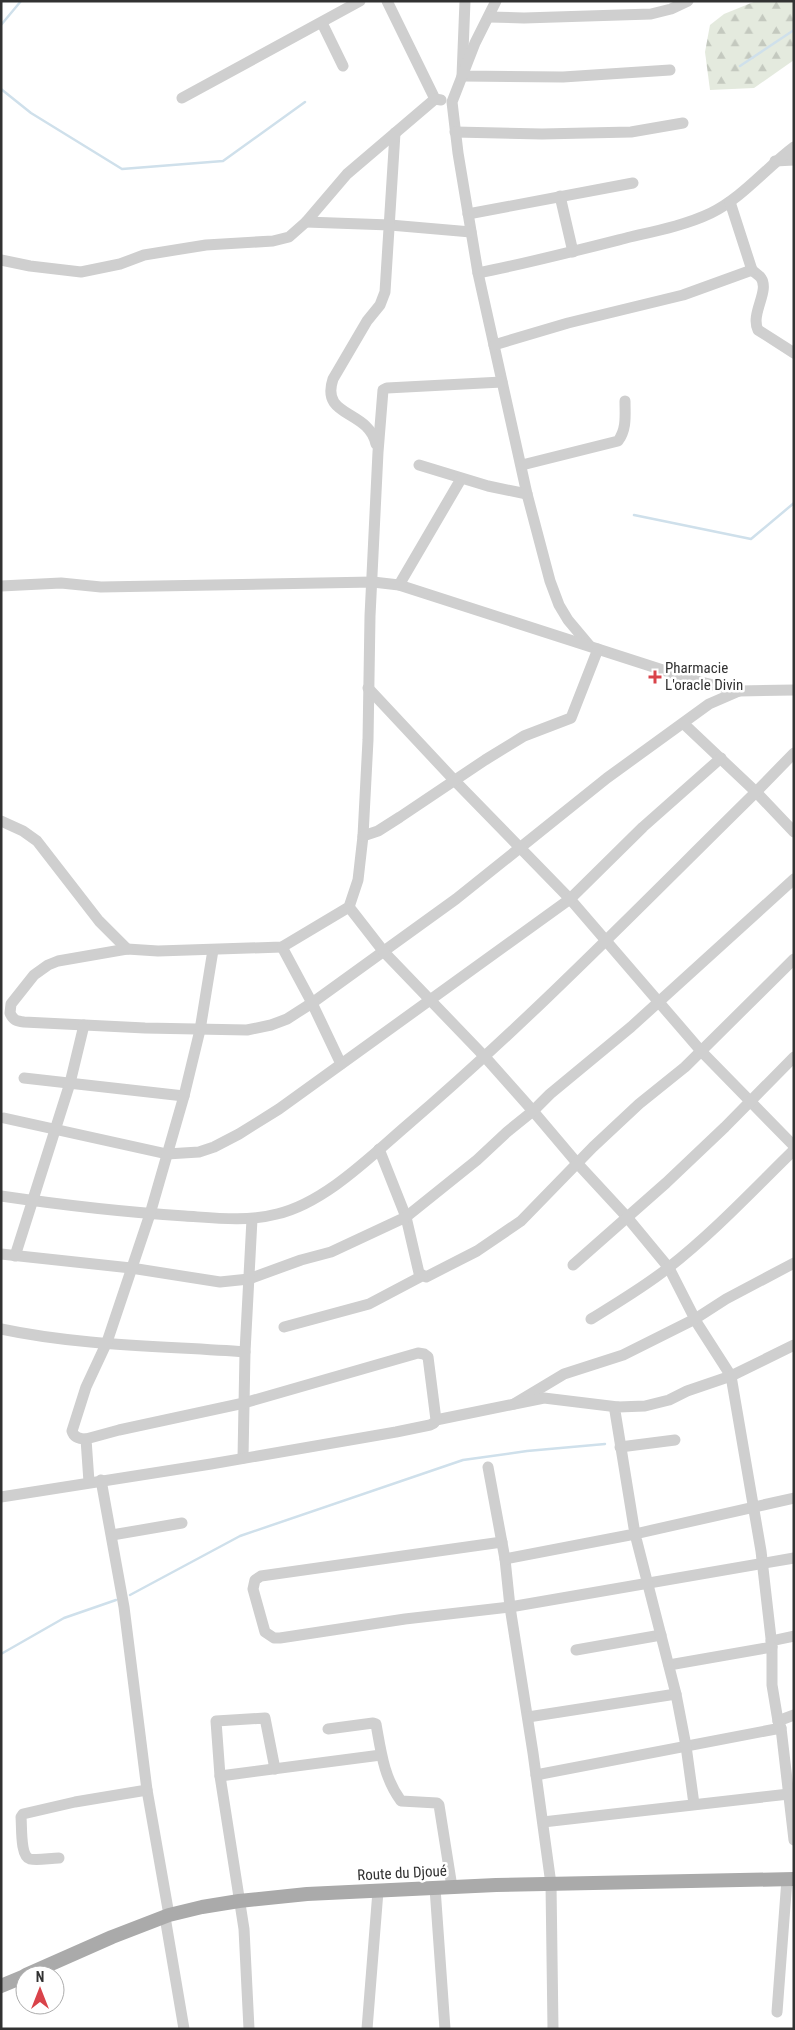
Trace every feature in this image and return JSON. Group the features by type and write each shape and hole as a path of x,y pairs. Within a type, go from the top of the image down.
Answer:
{"main road":[{"name":"Route du Djoué","path":"49,1965 167,1916 202,1907 239,1901 307,1894 452,1887 790,1879"},
{"name":"Route du Djoué","path":"1,1986 15,1980"}],"street":[{"path":"182,98 360,1"},
{"path":"387,1 435,99"},
{"path":"462,76 465,1"},
{"path":"496,1 452,102 455,132 478,274 528,494 550,581 559,605 578,632 594,648"},
{"path":"489,17 524,18 651,14 671,9 688,1"},
{"path":"322,23 343,66"},
{"path":"462,76 563,77 670,70"},
{"path":"435,99 452,102"},
{"path":"1,260 30,266 81,272 120,264 144,255 206,245 273,241 289,237 306,222 346,174 435,99"},
{"path":"455,132 516,134 621,133 683,123"},
{"path":"378,452 374,436 369,427 334,404 330,397 330,388 333,379 367,321 382,300 387,277 395,133"},
{"path":"478,274 573,252 676,225 710,214 730,202 775,161 794,147"},
{"path":"775,161 794,160"},
{"path":"468,214 633,183"},
{"path":"560,196 573,252"},
{"path":"730,202 752,270 761,277 764,283 756,317 756,326 758,330 794,353"},
{"path":"306,222 390,225 471,232"},
{"path":"494,345 568,323 683,295 752,270"},
{"path":"502,382 387,388 383,390 378,452 363,836 358,880 349,906 282,947 213,950 127,949 58,961 48,965 34,976 10,1008 10,1013 16,1021 200,1030 247,1030 259,1028 286,1018 312,1003 384,952 521,849 608,778 709,704 739,691"},
{"path":"522,465 618,441 623,435 625,401"},
{"path":"420,465 461,479 528,494"},
{"path":"399,585 461,479"},
{"path":"1,586 60,583 101,587 373,582 399,585 697,681 739,691 794,690"},
{"path":"363,836 378,830 524,736 571,718 594,648"},
{"path":"368,688 570,899 701,1051 794,1148 706,1236 669,1268 591,1319"},
{"path":"684,724 756,792 794,832"},
{"path":"1,1196 150,1214 252,1218 277,1214 296,1208 320,1195 379,1149 485,1057 794,753"},
{"path":"4,1118 167,1154 199,1152 214,1147 279,1109 570,899 643,827 721,758"},
{"path":"1,821 23,831 37,841 63,872 99,921 127,949"},
{"path":"1,1254 131,1268 213,1282 249,1279 301,1260 332,1252 406,1217 477,1160 507,1132 534,1111 550,1094 631,1027 794,879"},
{"path":"349,906 384,952 534,1111 669,1268 695,1319 731,1376 762,1565 772,1644 772,1685 780,1725 789,1794 790,1822 794,1840"},
{"path":"282,947 312,1003 340,1064"},
{"path":"213,950 200,1030 184,1096 150,1214 107,1342 86,1387 72,1431 74,1436 86,1439 244,1403 418,1353 428,1357 436,1420"},
{"path":"284,1327 369,1304 422,1276 426,1277 477,1251 521,1221 577,1163 639,1104 685,1067 794,959"},
{"path":"15,1256 70,1083 84,1025"},
{"path":"573,1265 626,1216 666,1183 794,1057"},
{"path":"24,1078 184,1096"},
{"path":"379,1149 406,1217 419,1273 422,1276"},
{"path":"243,1458 245,1352 252,1218"},
{"path":"514,1404 564,1374 623,1355 695,1319 794,1263"},
{"path":"1,1328 29,1335 245,1352"},
{"path":"1,1497 396,1432 430,1425 436,1420 544,1398 618,1408 661,1403 687,1391 731,1376 794,1345"},
{"path":"618,1408 614,1415 635,1534 676,1694 694,1804"},
{"path":"86,1439 95,1481 112,1535 124,1607 147,1790 184,2029"},
{"path":"620,1447 675,1440"},
{"path":"488,1467 505,1559 510,1607 528,1717 551,1884 553,2029"},
{"path":"505,1559 635,1534 794,1498"},
{"path":"112,1535 182,1523"},
{"path":"502,1542 261,1576 255,1580 253,1588 265,1632 274,1638 405,1619 510,1607 794,1558"},
{"path":"576,1650 661,1634"},
{"path":"669,1665 772,1644 794,1636"},
{"path":"528,1717 676,1694"},
{"path":"536,1775 686,1746 780,1725 794,1715"},
{"path":"249,2029 244,1929 220,1776 216,1723 218,1720 265,1718 275,1769"},
{"path":"328,1729 375,1723 381,1755 389,1782 401,1801 437,1803 439,1805 452,1887"},
{"path":"220,1776 381,1755"},
{"path":"59,1858 31,1859 26,1857 23,1852 21,1817 23,1814 75,1802 147,1790"},
{"path":"543,1822 789,1794"},
{"path":"777,2012 790,1879"},
{"path":"434,1888 445,2029"},
{"path":"368,2029 378,1891"}],"green space":[{"path":"756,1 794,1 794,60 754,88 710,90 705,52 710,25 724,14"}],"waterway":[{"path":"1,25 21,1"},
{"path":"740,66 794,30"},
{"path":"1,89 31,113 122,169 223,161 305,102"},
{"path":"634,515 751,539 794,503"},
{"path":"130,1595 240,1536 463,1460 527,1451 605,1444"},
{"path":"1,1654 64,1618 116,1600"}],"place":[{"name":"Pharmacie L'oracle Divin","path":"655,677"}]}
